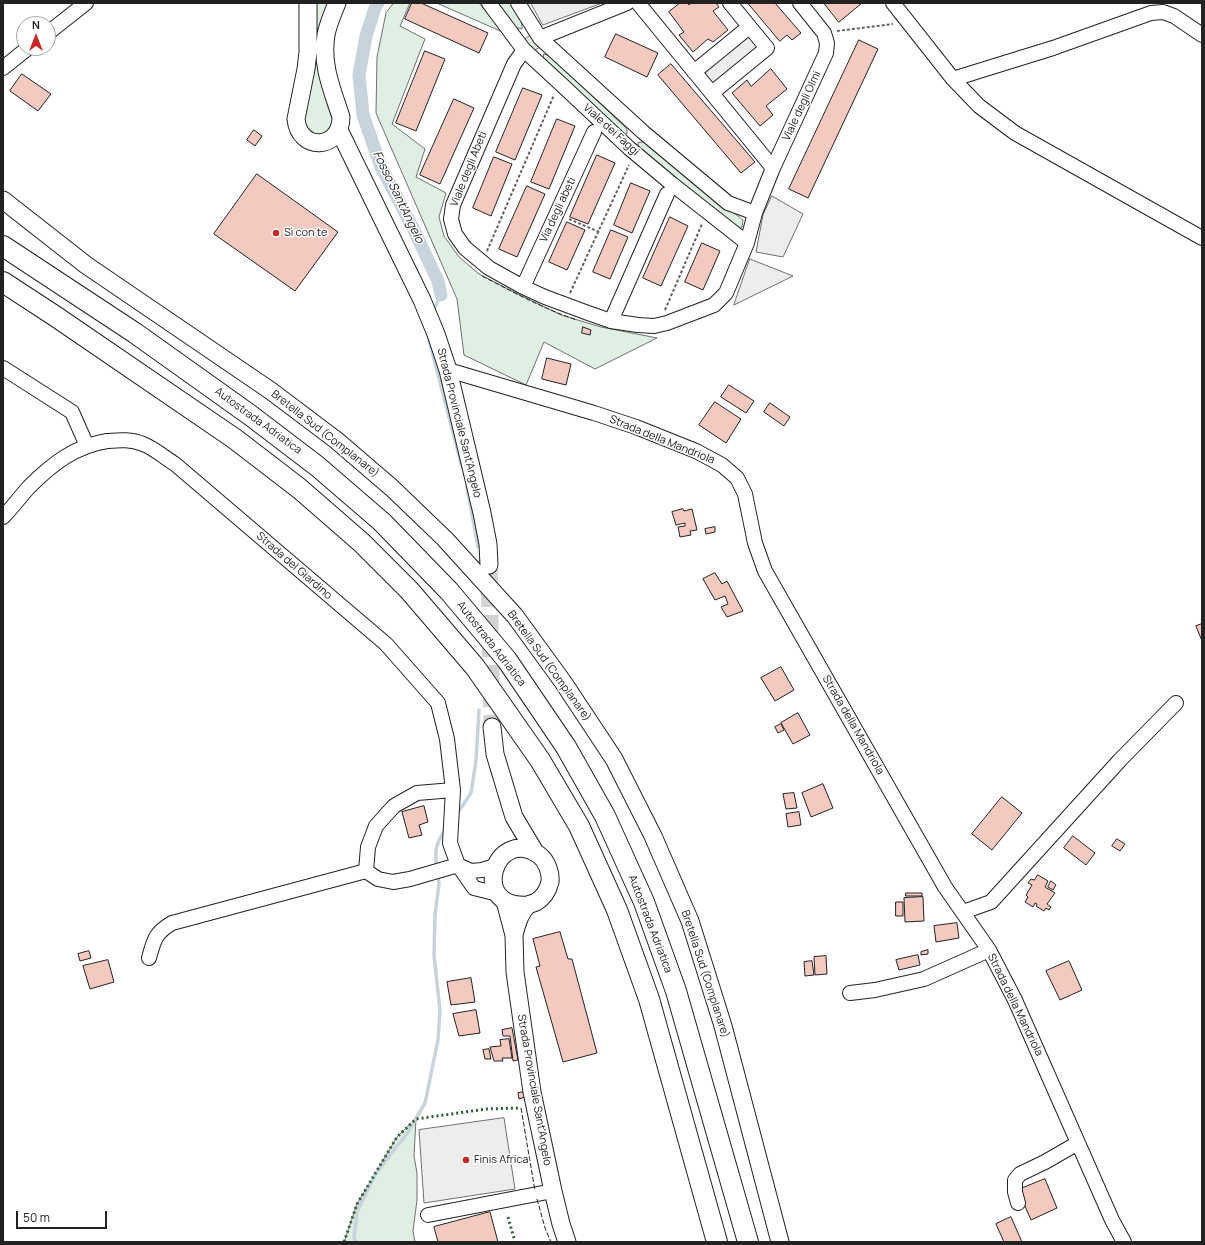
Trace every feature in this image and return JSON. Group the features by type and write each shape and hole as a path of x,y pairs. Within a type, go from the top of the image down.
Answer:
{"highway":[{"name":"Autostrada Adriatica","path":"3,246 141,338 250,415 317,466 388,528 449,591 507,660 566,747 605,816 644,902 676,991 748,1242"},
{"path":"3,282 235,439 300,489 362,543 409,590 475,667 540,760 579,826 617,910 649,999 718,1242"}],"main road":[{"path":"308,3 308,52 296,119 297,126 307,140 313,142 325,142 351,156"},
{"path":"325,142 336,136 341,124 341,117 326,72 324,53 326,34 337,3"},
{"name":"Strada Provinciale Sant'Angelo","path":"339,130 422,300 436,334 448,370 482,513 488,544 489,565"},
{"name":"Bretella Sud (Complanare)","path":"3,200 86,265 271,391 336,440 392,488 446,539 515,616 563,682 614,759 653,836 690,921 723,1026 780,1242"},
{"name":"Strada Provinciale Sant'Angelo","path":"492,727 495,754 514,817 535,852 542,857 547,864 550,872 548,889 536,902 528,905 519,919 514,935 514,972 532,1092 553,1191 567,1242"},
{"name":"Strada Provinciale Sant'Angelo","path":"508,852 514,817"},
{"path":"495,866 500,858 508,852 517,849 526,849 535,852"},
{"name":"Strada Provinciale Sant'Angelo","path":"495,866 493,876 494,885 501,897 514,935"},
{"path":"501,897 512,904 520,906 528,905"}],"street":[{"path":"56,27 86,3"},
{"name":"Viale dei Faggi","path":"490,3 524,50 629,148 747,243"},
{"name":"Viale dei Faggi","path":"518,3 540,38 643,132 728,204 755,213"},
{"path":"524,50 534,51 540,46 540,38 626,3"},
{"path":"638,3 773,168"},
{"path":"712,93 766,48 730,3"},
{"name":"Viale degli Olmi","path":"755,213 773,168 826,53 827,43 824,33 800,3"},
{"path":"893,3 952,79 979,106 1015,133 1202,238"},
{"path":"952,79 1053,48 1151,14 1163,12 1174,16 1202,35"},
{"path":"694,72 749,27"},
{"name":"Viale degli Abeti","path":"524,50 514,64 452,205 451,220 455,234 465,248 489,268 523,287 588,314 611,321"},
{"path":"3,68 18,56"},
{"name":"Via degli abeti","path":"523,287 594,132"},
{"path":"667,194 611,321 638,326 654,326 667,323 714,305 726,293 747,243 755,213"},
{"path":"3,368 72,412 87,446"},
{"name":"Strada della Mandriola","path":"448,370 594,412 636,426 696,451 722,465 737,478 745,494 755,544 765,571 942,880 989,950 1015,1000 1112,1220 1124,1242"},
{"name":"Strada del Giardino","path":"3,517 29,487 59,460 78,449 87,446 124,439 144,444 175,464 386,644 438,703 446,739 453,790 450,843 458,865 474,888 501,897"},
{"path":"963,912 990,902 1120,760 1176,703"},
{"path":"366,871 368,847 376,826 394,806 417,793 453,790"},
{"path":"149,958 155,939 162,929 172,923 366,871 378,879 393,882 410,879 458,865 470,871 482,870 495,866"},
{"path":"850,993 875,990 924,979 989,950"},
{"path":"1018,1203 1015,1192 1015,1180 1020,1174 1045,1162 1078,1143"},
{"path":"428,1214 553,1191"}],"path":[{"path":"836,31 908,22"},
{"path":"485,256 556,90"},
{"path":"570,293 632,159"},
{"path":"557,214 599,232"},
{"path":"664,312 704,221"}],"green space":[{"path":"313,3 330,3 334,112 332,135 311,136 303,120"},
{"path":"394,3 410,3 400,26 425,39 392,124 425,149 416,177 446,193 439,217 444,236 459,257 479,274 561,315 601,327 657,338 595,369 544,342 526,385 464,355 457,299 376,113 377,57 386,13"},
{"path":"437,3 479,3 503,32"},
{"path":"498,3 510,3 522,21 522,29 514,27"},
{"path":"531,35 540,47 534,51 524,40"},
{"path":"544,54 550,56 627,129 627,134 620,134 543,60"},
{"path":"645,142 743,220 742,227 737,229 638,148 638,143"},
{"path":"416,1119 414,1156 417,1173 417,1200 413,1231 415,1242 344,1242 357,1204 397,1137"}],"shaded area":[{"path":"531,3 602,3 543,25"},
{"path":"749,31 761,47 712,87 700,72"},
{"path":"772,196 803,214 783,257 756,252 763,215"},
{"path":"750,259 793,276 734,305"},
{"name":"Finis Africa","path":"504,1118 515,1189 424,1203 419,1130"}],"building":[{"path":"412,3 421,3 488,33 479,53 405,19"},
{"path":"680,3 688,3 689,5 691,3 716,3 719,7 713,11 728,30 713,42 708,39 693,52 679,35 684,32 669,12"},
{"path":"748,3 775,3 801,33 792,40 787,35 780,41"},
{"path":"824,3 862,3 839,22"},
{"path":"616,34 658,53 647,77 605,57"},
{"path":"859,40 878,49 808,198 789,189"},
{"path":"425,51 445,59 416,131 396,123"},
{"path":"671,64 755,162 741,173 658,75"},
{"path":"771,69 787,89 766,106 773,115 760,126 732,93 747,80 751,86"},
{"path":"22,74 51,94 38,111 10,91"},
{"path":"523,88 542,95 515,160 496,152"},
{"path":"454,99 474,108 440,184 420,175"},
{"path":"557,119 575,126 549,189 531,182"},
{"path":"254,130 262,136 255,146 247,140"},
{"path":"597,155 615,163 588,224 570,217"},
{"path":"494,157 512,164 491,216 473,208"},
{"name":"Sì con te","path":"257,174 338,232 295,291 214,234"},
{"path":"631,183 650,191 632,233 614,225"},
{"path":"527,186 545,194 517,257 499,249"},
{"path":"670,217 688,226 661,286 643,278"},
{"path":"567,222 585,230 567,270 549,262"},
{"path":"611,230 628,237 610,279 593,272"},
{"path":"702,243 720,251 703,290 685,282"},
{"path":"583,327 591,330 590,335 582,333"},
{"path":"547,358 571,364 566,385 542,379"},
{"path":"729,385 754,401 746,413 721,397"},
{"path":"715,402 741,419 726,443 699,425"},
{"path":"770,403 790,417 784,426 764,412"},
{"path":"683,509 684,511 692,509 697,530 690,531 691,535 680,537 678,527 685,526 685,523 676,525 672,512"},
{"path":"715,527 715,532 706,534 705,529"},
{"path":"715,573 722,584 727,581 743,611 727,617 721,607 728,604 725,596 715,600 703,579"},
{"path":"1202,624 1202,641 1196,626"},
{"path":"781,667 794,690 775,701 761,678"},
{"path":"798,713 810,735 793,744 781,723"},
{"path":"781,724 784,730 778,733 775,727"},
{"path":"823,784 833,808 811,817 802,793"},
{"path":"794,793 797,808 786,809 783,794"},
{"path":"1002,797 1022,813 992,850 972,834"},
{"path":"424,806 428,822 419,825 422,835 409,838 402,812"},
{"path":"799,812 801,825 788,827 786,814"},
{"path":"1073,836 1095,853 1086,865 1064,848"},
{"path":"1117,839 1125,844 1120,851 1112,846"},
{"path":"1038,875 1048,881 1045,887 1055,893 1047,904 1051,907 1049,910 1046,908 1044,911 1036,906 1037,904 1035,903 1033,907 1025,902 1028,897 1026,895 1032,885 1028,883 1031,879 1034,880"},
{"path":"1051,881 1056,885 1053,890 1048,887"},
{"path":"906,893 922,893 922,896 906,896"},
{"path":"923,897 924,921 905,922 904,898"},
{"path":"896,902 903,902 903,916 896,916"},
{"path":"957,923 959,938 936,942 934,926"},
{"path":"560,932 568,959 572,959 597,1053 563,1062 536,967 540,966 533,939"},
{"path":"928,950 928,954 921,955 921,952"},
{"path":"89,951 91,958 80,961 78,954"},
{"path":"918,955 920,965 899,970 896,960"},
{"path":"826,956 827,974 815,975 814,957"},
{"path":"108,960 114,982 90,989 83,966"},
{"path":"812,961 814,975 805,976 804,962"},
{"path":"1069,961 1082,990 1060,1000 1046,971"},
{"path":"471,978 475,1002 451,1005 447,982"},
{"path":"476,1010 480,1033 459,1036 453,1014"},
{"path":"512,1028 518,1060 513,1061 510,1036 503,1036 502,1030"},
{"path":"509,1039 512,1058 502,1058 503,1061 494,1061 490,1047 501,1046 500,1040"},
{"path":"489,1049 491,1059 485,1059 483,1050"},
{"path":"525,1092 525,1097 519,1099 518,1093"},
{"path":"1045,1179 1057,1208 1031,1220 1018,1190"},
{"path":"490,1212 498,1242 438,1242 434,1227"},
{"path":"1011,1217 1022,1242 1004,1242 996,1224"}],"waterway":[{"name":"Fosso Sant'Angelo","path":"378,3 366,36 359,75 363,115 381,167 412,226 438,281 441,295"},
{"path":"435,307 441,295"},
{"path":"427,332 462,467"},
{"path":"467,487 478,547"},
{"path":"457,814 471,793 476,761 479,710"},
{"path":"437,867 436,848 445,830"},
{"path":"356,1242 354,1238 357,1212 375,1175 407,1134 425,1103 438,1040 440,1011 434,955 435,914 439,884 438,873"}],"tunnel":[{"path":"489,565 492,727"}],"hedge":[{"path":"344,1242 357,1204 397,1137 416,1119 486,1109 521,1108"},
{"path":"508,1217 515,1242"}],"fence":[{"path":"482,276 517,294 577,320"},
{"path":"521,1108 535,1191"},
{"path":"537,1199 545,1228 551,1242"}],"place":[{"name":"Sì con te","path":"276,233"},
{"name":"Finis Africa","path":"466,1160"}]}
